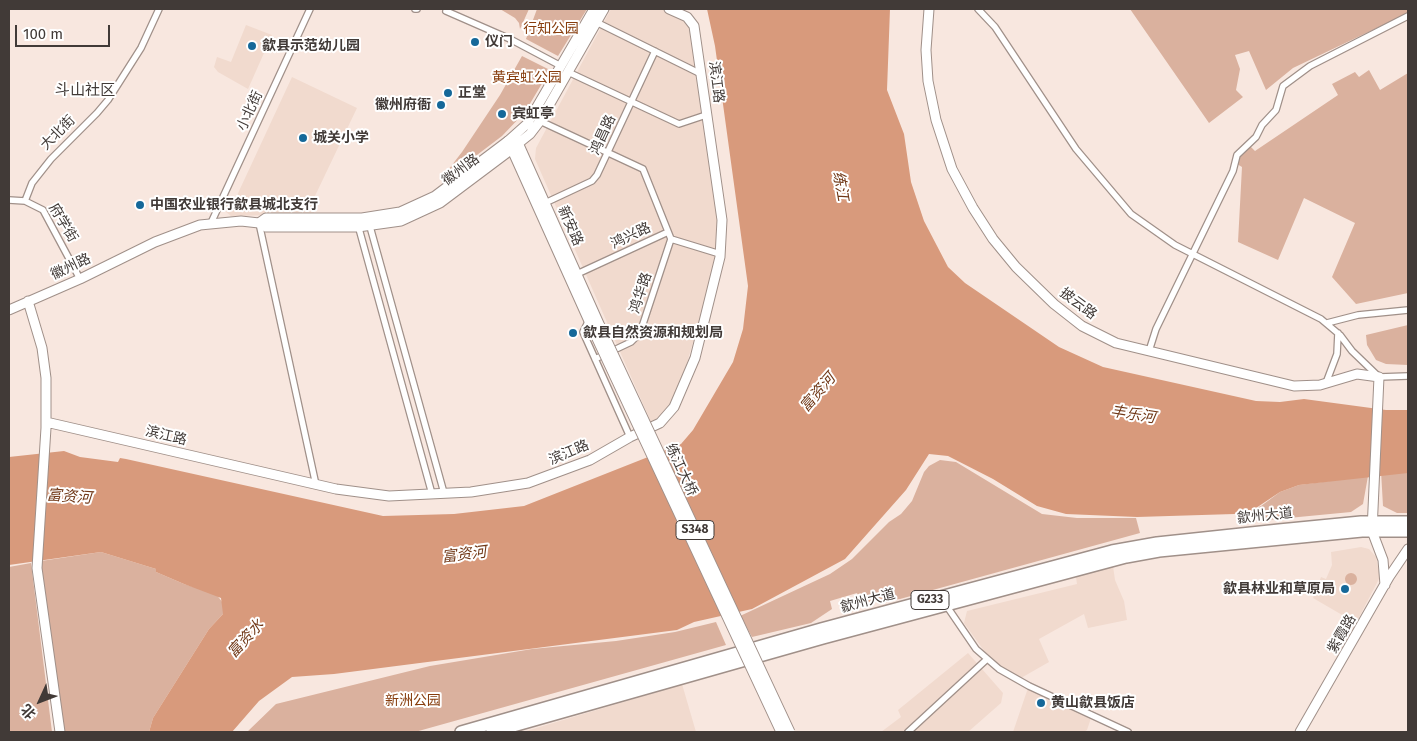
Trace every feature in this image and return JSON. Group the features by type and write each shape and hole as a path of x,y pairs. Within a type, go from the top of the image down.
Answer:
{"highway":[{"name":"歙州大道","path":"497,732 1103,562 1142,554 1408,522"},
{"name":"歙州大道","path":"461,732 821,629 1112,551 1158,542 1372,526 1408,531"}],"street":[{"name":"大北街","path":"25,201 32,183 51,159 108,100 141,48 159,9"},
{"name":"小北街","path":"211,223 310,9"},
{"name":"徽州路","path":"9,310 80,279 161,239 211,223 241,221 259,223 266,227 369,222 400,212 427,200 513,143 530,134 540,121 594,9"},
{"name":"徽州路","path":"513,143 528,124 604,9"},
{"name":"滨江路","path":"46,425 316,484 380,495 444,494 498,489 543,478 590,460 630,436 660,423 674,407 684,387 699,344 720,254 722,220 694,26 687,17 669,9"},
{"name":"披云路","path":"929,9 927,66 936,120 952,169 983,224 1016,267 1068,315 1090,331 1106,339 1294,386 1308,387 1326,384 1357,374 1379,377 1408,376"},
{"path":"978,9 995,27 1076,149 1123,207 1148,228 1192,253 1315,315 1338,333 1379,377 1372,526 1383,560 1385,584"},
{"path":"446,11 510,39 565,69 679,124 706,115"},
{"path":"1149,351 1156,329 1233,171 1237,155 1256,137 1265,121 1276,110 1281,90 1287,81 1310,66 1408,16"},
{"path":"596,22 701,74"},
{"name":"鸿昌路","path":"545,203 592,181 600,170 655,52"},
{"path":"540,121 643,169 671,239"},
{"name":"新安路","path":"513,143 545,203 577,274 597,328"},
{"name":"新安路","path":"513,143 589,320 597,328"},
{"name":"府学街","path":"9,200 25,201 37,205 45,213 80,279"},
{"path":"357,222 432,494"},
{"path":"369,222 444,494"},
{"path":"259,223 316,484"},
{"name":"鸿兴路","path":"577,274 668,232"},
{"name":"鸿兴路","path":"671,239 720,254"},
{"name":"鸿华路","path":"595,359 631,342 640,333 671,239"},
{"path":"28,301 45,366 46,425 37,568 60,732"},
{"path":"1327,323 1358,315 1408,310"},
{"path":"589,320 583,332 630,436"},
{"name":"练江大桥","path":"597,328 781,732"},
{"name":"练江大桥","path":"597,328 790,732"},
{"path":"1326,384 1337,354 1338,333"},
{"name":"紫霞路","path":"1300,732 1385,584 1407,553"},
{"path":"945,605 986,660 1029,686 1128,732"},
{"path":"908,732 986,660"}],"shaded area":[{"path":"611,9 663,9 690,22 720,224 718,256 680,387 666,415 651,422 535,159 536,148"},
{"name":"歙县示范幼儿园","path":"246,25 272,35 248,89 218,72 214,67 217,57 231,62"},
{"name":"城关小学","path":"292,77 357,108 314,198 314,214 231,216 221,208 224,201 233,204"},
{"name":"歙县林业和草原局","path":"1361,547 1369,549 1376,557 1380,577 1356,623 1313,598 1321,577 1326,579 1332,565 1331,552"},
{"path":"1113,566 1115,580 1124,601 1127,620 1088,628 1084,614 1039,639 1049,662 1021,678 990,659 964,623 967,611 1077,584 1076,577"},
{"path":"968,653 1003,693 1001,703 968,732 881,732 901,717 898,710"},
{"path":"682,684 696,732 523,732 657,692"},
{"name":"黄山歙县饭店","path":"1028,688 1091,718 1087,730 1084,732 1013,732"}],"green space":[{"path":"500,9 529,9 520,29 519,23 515,18"},
{"name":"行知公园","path":"537,9 587,9 558,56 526,39"},
{"path":"1130,9 1408,9 1408,13 1293,68 1266,90 1249,51 1235,55 1240,69 1236,90 1243,97 1209,123"},
{"name":"黄宾虹公园","path":"522,56 550,70 525,112 502,136 448,177 445,174 500,95"},
{"path":"1369,70 1380,90 1408,73 1408,293 1356,304 1332,277 1355,223 1304,198 1278,260 1238,242 1242,167 1232,161 1250,146 1255,151 1338,95 1332,84 1355,72 1359,77"},
{"path":"1408,325 1408,365 1386,364 1376,360 1367,345 1366,335"},
{"path":"940,460 956,462 1042,514 1077,518 1136,518 1140,533 900,599 861,603 857,593 830,601 832,609 811,623 752,637 740,616 830,574 852,559 889,522 901,514 912,501 924,472 929,466"},
{"path":"1381,471 1408,472 1408,513 1397,513 1383,506"},
{"path":"1368,476 1363,504 1351,512 1257,521 1246,512 1261,506 1280,492 1299,485"},
{"path":"101,552 156,569 156,572 184,584 216,594 223,603 223,614 209,629 153,718 149,732 63,732 40,568 41,561"},
{"path":"31,563 52,732 9,732 9,567"},
{"path":"1349,573 1353,573 1357,579 1353,585 1349,585 1345,581 1345,577"},
{"name":"新洲公园","path":"716,622 726,645 415,732 247,732 276,704 430,666 532,649 616,641 675,632"}],"water":[{"path":"707,9 890,9 887,90 904,134 911,182 924,221 948,267 965,283 1059,347 1103,367 1256,401 1280,402 1304,399 1386,410 1408,410 1408,473 1299,485 1280,492 1253,510 1234,514 1137,517 1066,514 1037,506 993,479 948,456 929,454 906,490 845,559 752,609 694,622 677,630 334,674 292,677 259,701 232,732 149,732 153,718 209,629 223,614 221,598 156,572 156,569 101,552 9,565 9,457 64,451 80,457 118,462 120,458 383,516 454,514 524,506 681,444 693,430 733,362 743,329 748,286 715,46"}],"place":[{"name":"仪门","path":"475,42"},
{"name":"歙县示范幼儿园","path":"252,46"},
{"name":"正堂","path":"448,93"},
{"name":"徽州府衙","path":"441,105"},
{"name":"宾虹亭","path":"502,114"},
{"name":"城关小学","path":"303,138"},
{"name":"中国农业银行歙县城北支行","path":"140,205"},
{"name":"歙县自然资源和规划局","path":"573,333"},
{"name":"歙县林业和草原局","path":"1345,589"},
{"name":"黄山歙县饭店","path":"1041,703"}],"district":[{"name":"斗山社区","path":"85,91"}],"water label":[{"name":"练江","path":"840,186"},
{"name":"富资河","path":"818,393"},
{"name":"丰乐河","path":"1133,415"},
{"name":"富资河","path":"69,497"},
{"name":"富资河","path":"464,555"},
{"name":"富资水","path":"246,639"}]}
